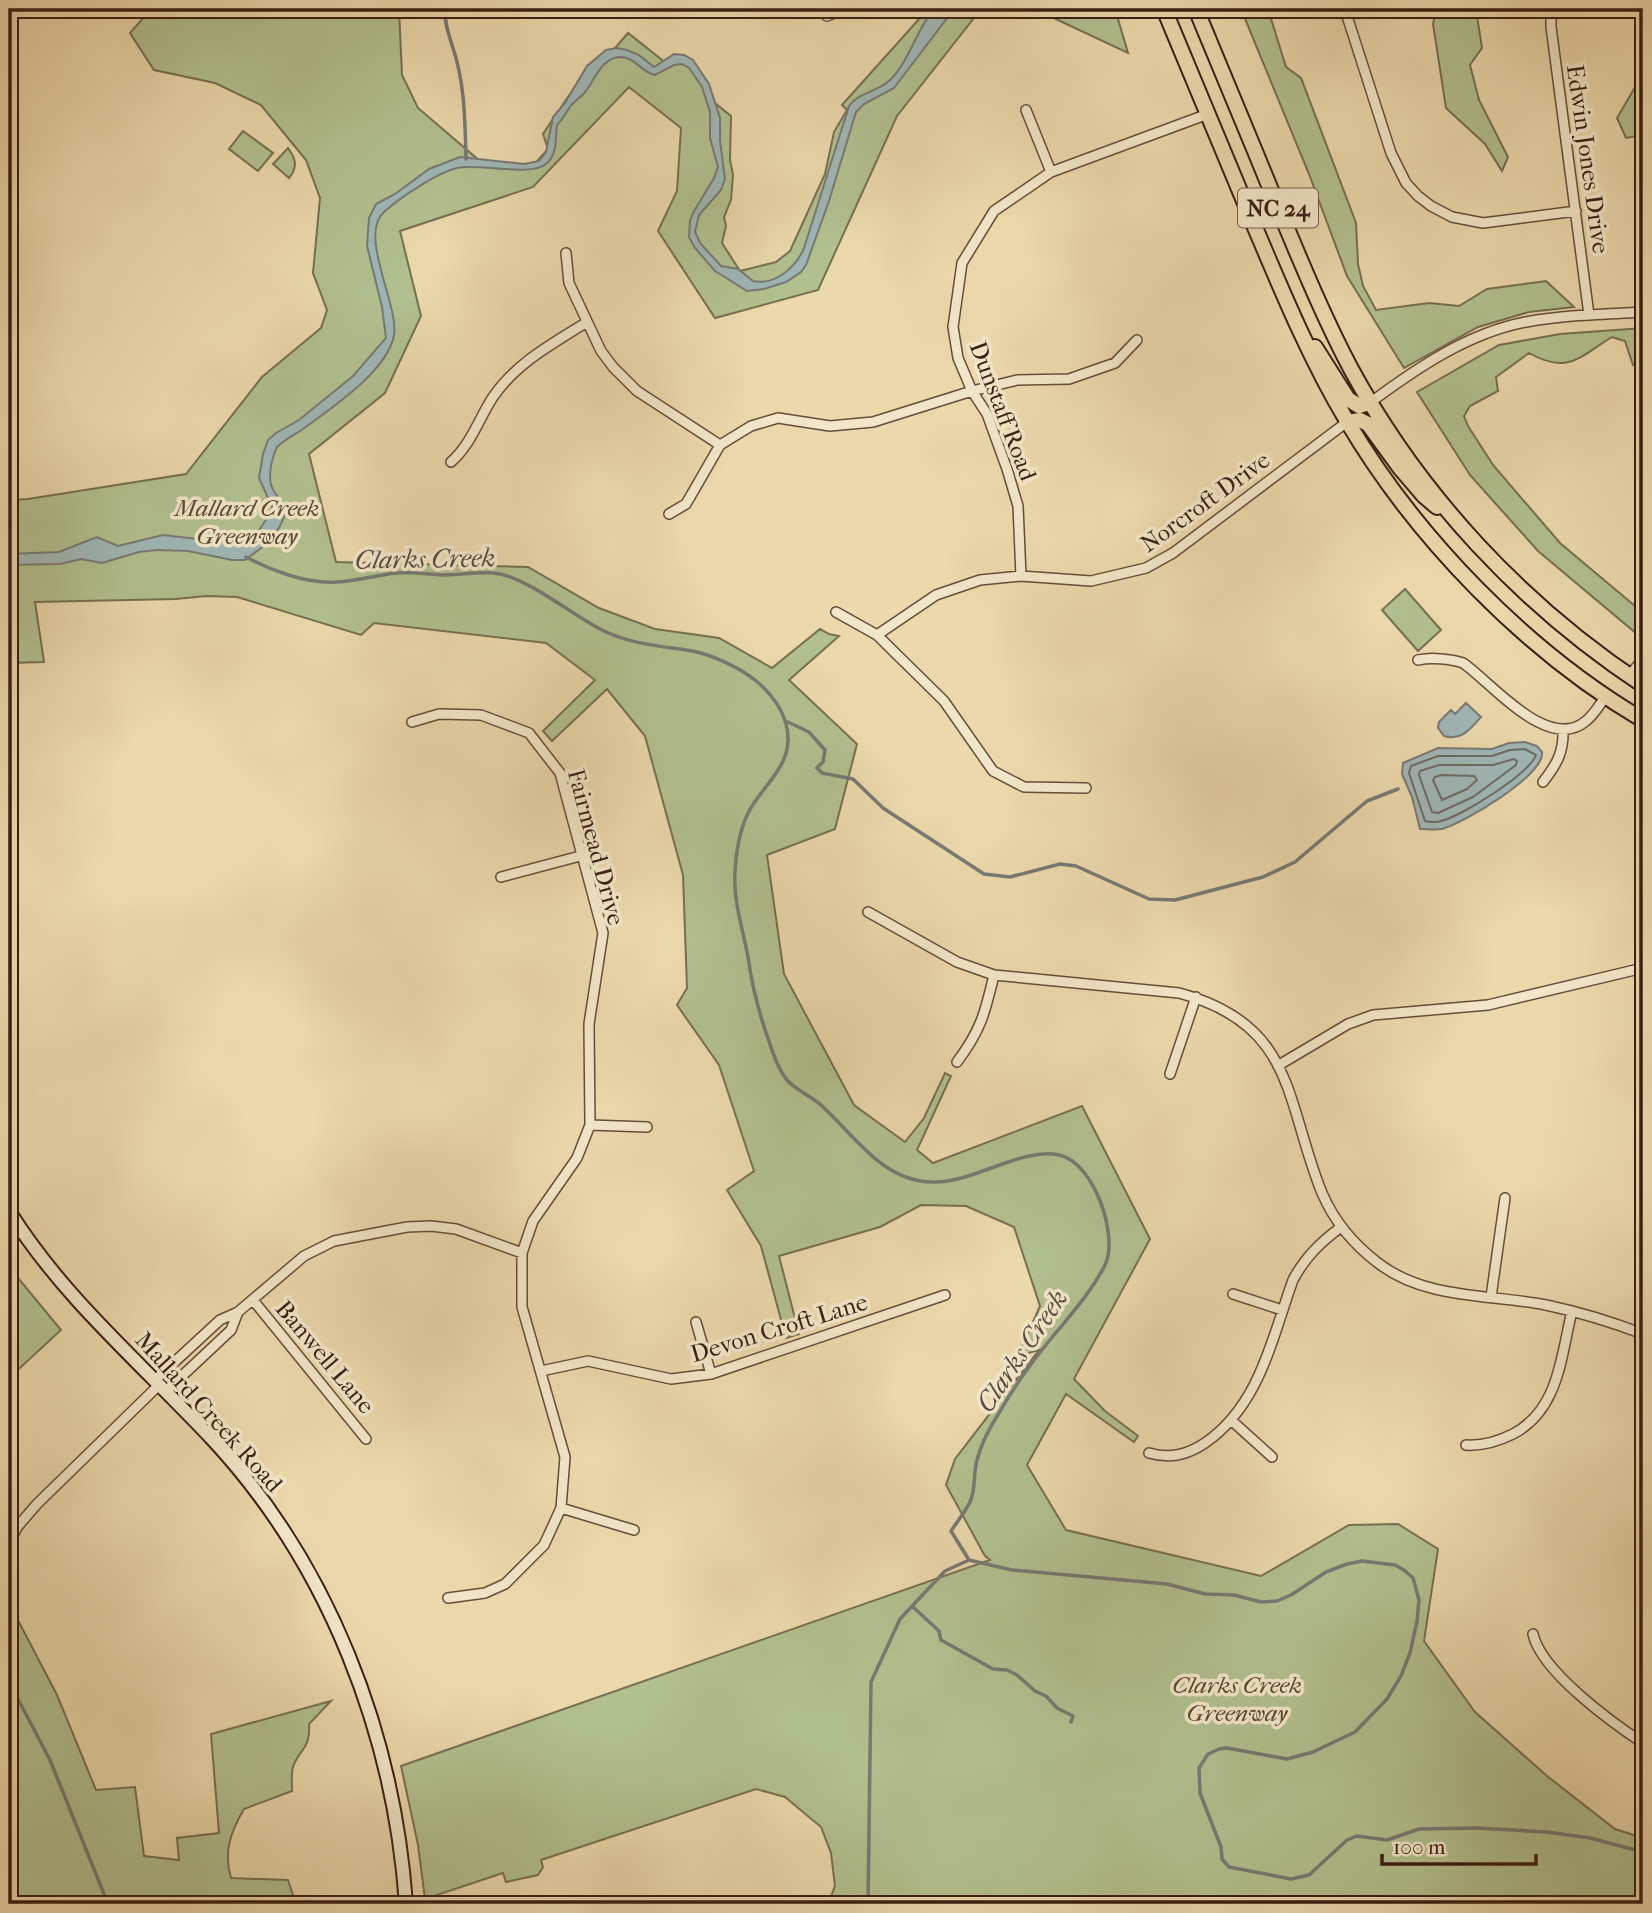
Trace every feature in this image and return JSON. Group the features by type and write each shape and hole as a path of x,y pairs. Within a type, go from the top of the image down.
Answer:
{"main road":[{"name":"NC 24","path":"1164,9 1292,314 1347,422 1387,481 1450,559 1530,638 1606,696 1643,720"},
{"name":"NC 24","path":"1196,9 1308,280 1351,369 1371,402 1420,475 1489,557 1553,618 1643,685"},
{"path":"1292,314 1348,399 1359,406 1371,402"},
{"path":"1347,422 1360,420 1368,424 1424,496 1464,530"},
{"name":"Mallard Creek Road","path":"9,1211 68,1288 227,1455 264,1501 304,1564 327,1607 357,1678 383,1757 400,1845 406,1904"}],"street":[{"path":"824,9 827,16 845,9"},
{"name":"Edwin Jones Drive","path":"1551,9 1589,315"},
{"path":"1347,16 1391,153 1406,183 1418,196 1438,211 1475,222 1500,222 1576,211"},
{"path":"1026,110 1051,172"},
{"name":"Dunstaff Road","path":"1021,576 1018,506 986,414 972,391 958,358 953,327 962,263 994,211 1051,172 1208,114"},
{"path":"566,253 569,284 601,351 629,385 720,445"},
{"path":"1371,402 1440,355 1479,336 1525,322 1643,312"},
{"path":"451,461 468,443 492,398 506,380 541,350 587,323"},
{"path":"669,514 686,504 720,445 751,426 778,418 830,426 873,422 1017,380 1069,379 1115,363 1137,340"},
{"name":"Norcroft Drive","path":"877,635 936,595 980,580 1021,576 1091,582 1146,569 1173,553 1347,422"},
{"path":"836,612 877,635 944,701 993,771 1024,787 1086,788"},
{"path":"1629,676 1643,659"},
{"path":"1420,664 1431,660 1463,663 1536,722 1551,728 1570,729 1586,721 1606,696"},
{"name":"Fairmead Drive","path":"412,722 439,714 481,715 530,733 560,772 603,933 589,1024 590,1125 577,1158 533,1222 522,1253 522,1307 565,1457 561,1508 544,1545 505,1584 485,1594 448,1598"},
{"path":"1547,780 1563,749 1563,729"},
{"path":"501,877 584,855"},
{"path":"868,912 957,962 995,975 1159,990 1196,997 1238,1019 1255,1034 1279,1065 1293,1099 1322,1194 1341,1227 1362,1251 1398,1276 1441,1291 1572,1311 1643,1334"},
{"path":"1279,1065 1348,1024 1373,1015 1488,1005 1643,968"},
{"path":"957,1062 978,1033 995,975"},
{"path":"1170,1074 1196,997"},
{"path":"590,1125 647,1127"},
{"path":"1491,1297 1505,1198"},
{"path":"9,1543 18,1526 37,1504 160,1385 220,1320 238,1312 304,1256 334,1241 359,1234 431,1226 456,1230 522,1253"},
{"path":"1149,1453 1171,1456 1191,1451 1211,1439 1231,1420 1261,1373 1300,1266 1311,1252 1341,1227"},
{"path":"1233,1294 1282,1310"},
{"name":"Devon Croft Lane","path":"541,1371 589,1361 671,1379 711,1374 945,1295"},
{"name":"Banwell Lane","path":"253,1300 366,1439"},
{"path":"1466,1445 1478,1446 1499,1440 1526,1426 1540,1413 1553,1388 1572,1311"},
{"path":"160,1385 231,1330 238,1312"},
{"path":"696,1322 711,1374"},
{"path":"1231,1420 1272,1457"},
{"path":"561,1508 634,1530"},
{"path":"1533,1634 1543,1658 1609,1719 1643,1743"}],"green space":[{"name":"Clarks Creek Greenway","path":"151,9 298,9 304,13 307,9 399,9 402,75 418,108 480,161 533,166 548,149 543,134 589,66 616,47 628,33 666,63 688,61 715,103 731,116 730,160 733,175 731,200 724,217 726,226 722,243 740,271 776,262 790,251 825,174 834,132 847,110 842,105 928,9 981,9 897,116 818,290 715,318 658,231 677,191 681,128 629,87 533,187 400,231 421,316 385,393 309,454 336,562 528,567 599,608 655,629 719,638 772,668 820,629 839,636 789,680 857,744 835,829 767,855 784,974 854,1105 905,1142 924,1118 945,1073 951,1076 917,1150 933,1163 1082,1106 1150,1239 1074,1379 1105,1411 1138,1436 1134,1442 1066,1394 1027,1465 1066,1530 1261,1576 1349,1525 1398,1524 1438,1549 1424,1641 1475,1712 1547,1776 1615,1829 1643,1838 1643,1904 828,1904 835,1886 831,1853 821,1827 785,1797 756,1789 541,1860 543,1867 538,1875 506,1882 503,1873 425,1899 418,1845 401,1766 990,1560 985,1556 946,1485 955,1459 1039,1350 1018,1356 1040,1306 1014,1227 966,1206 921,1205 880,1227 779,1256 799,1334 786,1338 761,1246 727,1190 754,1171 719,1065 677,1005 687,988 683,875 645,736 607,689 552,741 543,731 595,680 546,643 374,623 361,635 237,597 35,602 44,662 9,663 9,500 186,474 262,377 321,328 327,310 313,273 320,198 306,160 261,105 215,83 154,70 130,33"},
{"path":"1033,9 1115,9 1128,53 1043,13"},
{"path":"1241,9 1268,9 1286,67 1301,78 1356,223 1358,264 1363,286 1376,310 1429,303 1459,306 1487,289 1546,281 1574,307 1529,312 1478,327 1404,368 1347,276 1309,174"},
{"path":"1436,9 1476,9 1482,48 1470,65 1479,100 1508,157 1502,171 1485,144 1446,108 1433,24"},
{"path":"1643,62 1643,135 1626,138 1617,118 1637,84 1640,65"},
{"path":"243,131 273,153 258,171 229,149"},
{"path":"288,148 295,163 289,178 273,164"},
{"path":"1643,328 1643,363 1633,365 1625,341 1612,337 1582,357 1564,363 1554,363 1529,353 1496,377 1498,391 1470,406 1464,416 1493,465 1560,543 1643,610 1643,639 1538,551 1470,475 1417,392 1499,345 1560,334"},
{"path":"1405,589 1441,630 1418,651 1382,610"},
{"path":"9,1267 61,1330 9,1378"},
{"path":"9,1603 57,1695 96,1790 135,1787 144,1856 179,1860 177,1838 219,1833 211,1734 331,1701 309,1724 308,1739 293,1767 292,1791 244,1809 235,1825 228,1851 231,1878 288,1880 296,1904 18,1904 9,1864"}],"water":[{"path":"934,9 954,9 894,88 864,104 856,112 806,265 786,282 747,291 715,271 689,237 693,213 718,167 710,138 710,112 702,87 689,68 682,64 674,65 655,75 631,60 614,58 604,65 557,125 554,151 546,164 539,168 517,170 457,168 419,187 384,212 377,223 375,237 394,322 390,349 357,388 277,447 270,477 272,488 286,513 279,528 265,545 245,560 188,551 156,550 102,563 81,559 60,564 9,565 9,554 59,552 97,537 118,546 163,535 241,544 256,535 273,509 259,478 268,440 299,420 353,376 386,338 382,307 367,246 369,218 376,204 395,194 429,169 460,157 524,164 539,161 546,152 553,117 565,103 587,66 606,50 627,50 639,55 654,67 674,54 693,60 709,84 720,118 725,179 721,190 699,215 695,232 700,243 721,266 738,269 753,281 769,281 784,274 796,262 804,248 849,106 890,80"},
{"path":"1466,703 1481,717 1461,735 1444,736 1438,728 1439,722 1451,710 1455,714"},
{"path":"1525,742 1537,746 1542,752 1531,773 1517,785 1453,825 1442,829 1420,829 1412,797 1402,774 1403,763 1438,748 1492,749 1509,743"}],"waterway":[{"path":"436,9 444,12"},
{"path":"446,9 447,27 462,87 466,159"},
{"name":"Clarks Creek","path":"246,557 290,576 326,582 403,573 505,575 519,580 611,634 645,644 692,651 725,662 755,680 774,699 785,721 788,745 778,770 745,820 737,849 735,883 756,999 774,1056 784,1076 822,1106 871,1155 899,1174 915,1180 949,1181 1029,1156 1059,1155 1072,1161 1083,1171 1093,1185 1106,1219 1108,1252 1100,1275 1018,1383 992,1424 981,1448 972,1497 951,1531 969,1560 1012,1570 1167,1584 1205,1594 1234,1595 1261,1602 1277,1601 1326,1572 1362,1561 1395,1565 1413,1578 1419,1600 1410,1653 1401,1676 1387,1699 1355,1732 1313,1752 1287,1759 1227,1748 1219,1749 1208,1754 1199,1768 1200,1793 1221,1847 1222,1859 1229,1867 1291,1879 1309,1875 1347,1840 1357,1836 1387,1840 1419,1829 1476,1828 1547,1832 1590,1838 1643,1852"},
{"path":"788,722 809,732 825,750 823,762 817,768 822,773 853,779 883,808 984,874 1010,877 1060,864 1076,866 1149,899 1175,900 1263,877 1295,862 1367,801 1398,789"},
{"path":"868,1904 871,1682 900,1619 945,1571 969,1560"},
{"path":"912,1606 939,1631 941,1640 993,1669 1007,1670 1017,1675 1035,1691 1046,1696 1057,1708 1073,1716 1071,1722"},
{"path":"9,1682 50,1760 108,1904"}],"park label":[{"name":"Mallard Creek Greenway","path":"247,522"}]}
